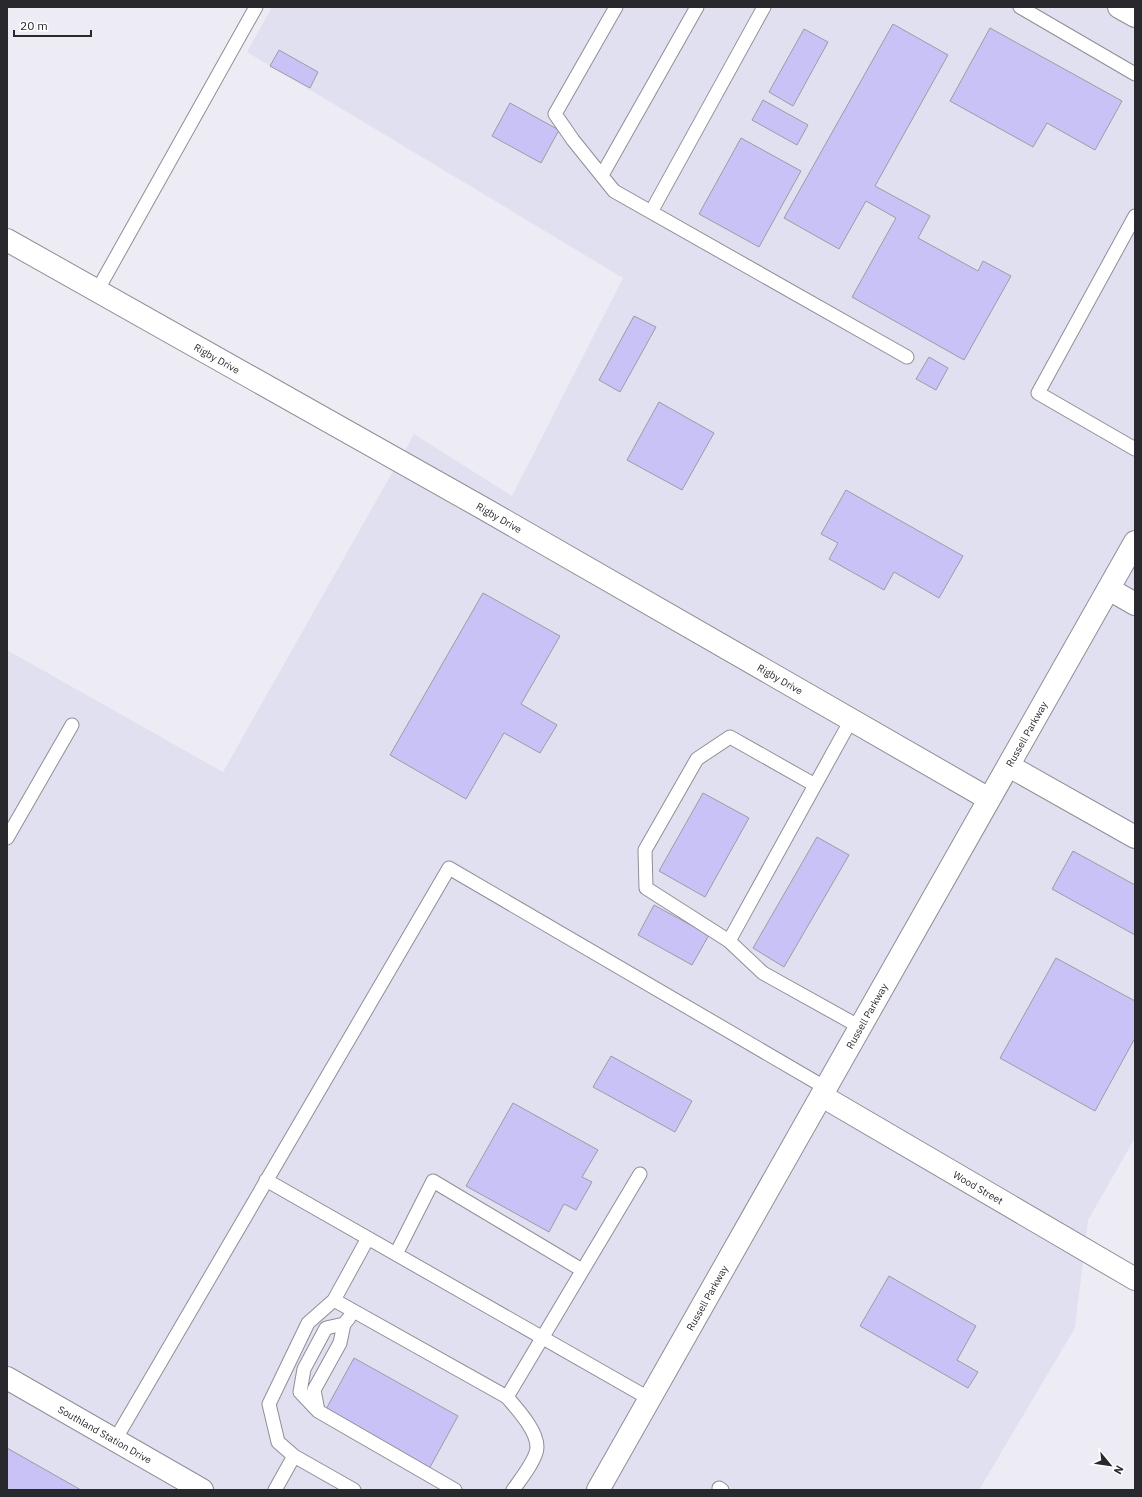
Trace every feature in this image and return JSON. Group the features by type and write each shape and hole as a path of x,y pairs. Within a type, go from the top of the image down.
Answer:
{"street":[{"path":"1119,7 1135,16"},
{"name":"Rigby Drive","path":"7,240 481,507 989,799"},
{"name":"Russell Parkway","path":"598,1490 1135,542"},
{"path":"1109,589 1135,604"},
{"path":"1009,766 1135,837"},
{"name":"Wood Street","path":"824,1092 1135,1279"},
{"name":"Southland Station Drive","path":"7,1378 202,1490"}],"lane":[{"path":"97,291 256,7"},
{"path":"616,7 555,114 573,140 614,191 907,357"},
{"path":"602,175 697,7"},
{"path":"651,212 764,7"},
{"path":"1020,7 1135,74"},
{"path":"1135,216 1038,393 1135,449"},
{"path":"729,940 851,720"},
{"path":"7,838 72,725"},
{"path":"815,785 730,738 697,759 645,850 646,888 729,940 763,972 860,1027"},
{"path":"115,1440 449,868 824,1092"},
{"path":"507,1396 640,1174"},
{"path":"266,1180 650,1399"},
{"path":"396,1254 433,1181 582,1270"},
{"path":"354,1490 294,1456 278,1442 269,1404 308,1323 334,1300 368,1238"},
{"path":"334,1300 507,1396 531,1427 537,1447 530,1467 513,1490"},
{"path":"318,1411 314,1390 340,1342 344,1324 354,1312"},
{"path":"344,1324 326,1328 304,1369 300,1392 318,1411 455,1490"},
{"path":"275,1490 294,1456"}],"shaded area":[{"path":"272,7 1135,7 1135,1138 1088,1220 1075,1328 979,1490 7,1490 7,650 223,772 414,434 512,496 623,278 247,52"}],"building":[{"path":"893,24 948,55 875,186 930,216 918,238 978,271 983,261 1011,276 964,360 852,297 896,218 866,201 839,249 784,218"},
{"path":"990,28 1122,101 1095,150 1047,123 1033,147 950,101"},
{"path":"804,29 828,42 793,106 769,92"},
{"path":"279,50 318,72 310,88 270,66"},
{"path":"763,100 808,125 797,145 752,120"},
{"path":"510,103 559,130 541,163 492,136"},
{"path":"741,138 801,171 759,247 699,214"},
{"path":"634,316 656,327 620,392 599,380"},
{"path":"929,357 948,368 936,390 916,379"},
{"path":"659,402 714,433 682,490 627,460"},
{"path":"846,490 963,556 939,598 894,572 884,590 829,559 838,543 821,534"},
{"path":"483,593 560,636 521,704 557,725 540,753 504,733 466,799 390,755"},
{"path":"703,793 749,818 705,897 659,871"},
{"path":"817,837 849,855 784,967 753,948"},
{"path":"1073,851 1135,885 1135,935 1052,889"},
{"path":"654,905 709,935 692,965 638,935"},
{"path":"1056,958 1135,1001 1135,1038 1095,1111 1000,1058"},
{"path":"611,1056 692,1101 675,1132 593,1087"},
{"path":"513,1103 598,1150 582,1177 592,1182 576,1210 564,1204 549,1232 466,1186"},
{"path":"889,1276 976,1326 957,1360 978,1372 968,1388 860,1326"},
{"path":"354,1358 458,1416 429,1469 325,1411"},
{"path":"7,1448 81,1490 7,1490"}]}
